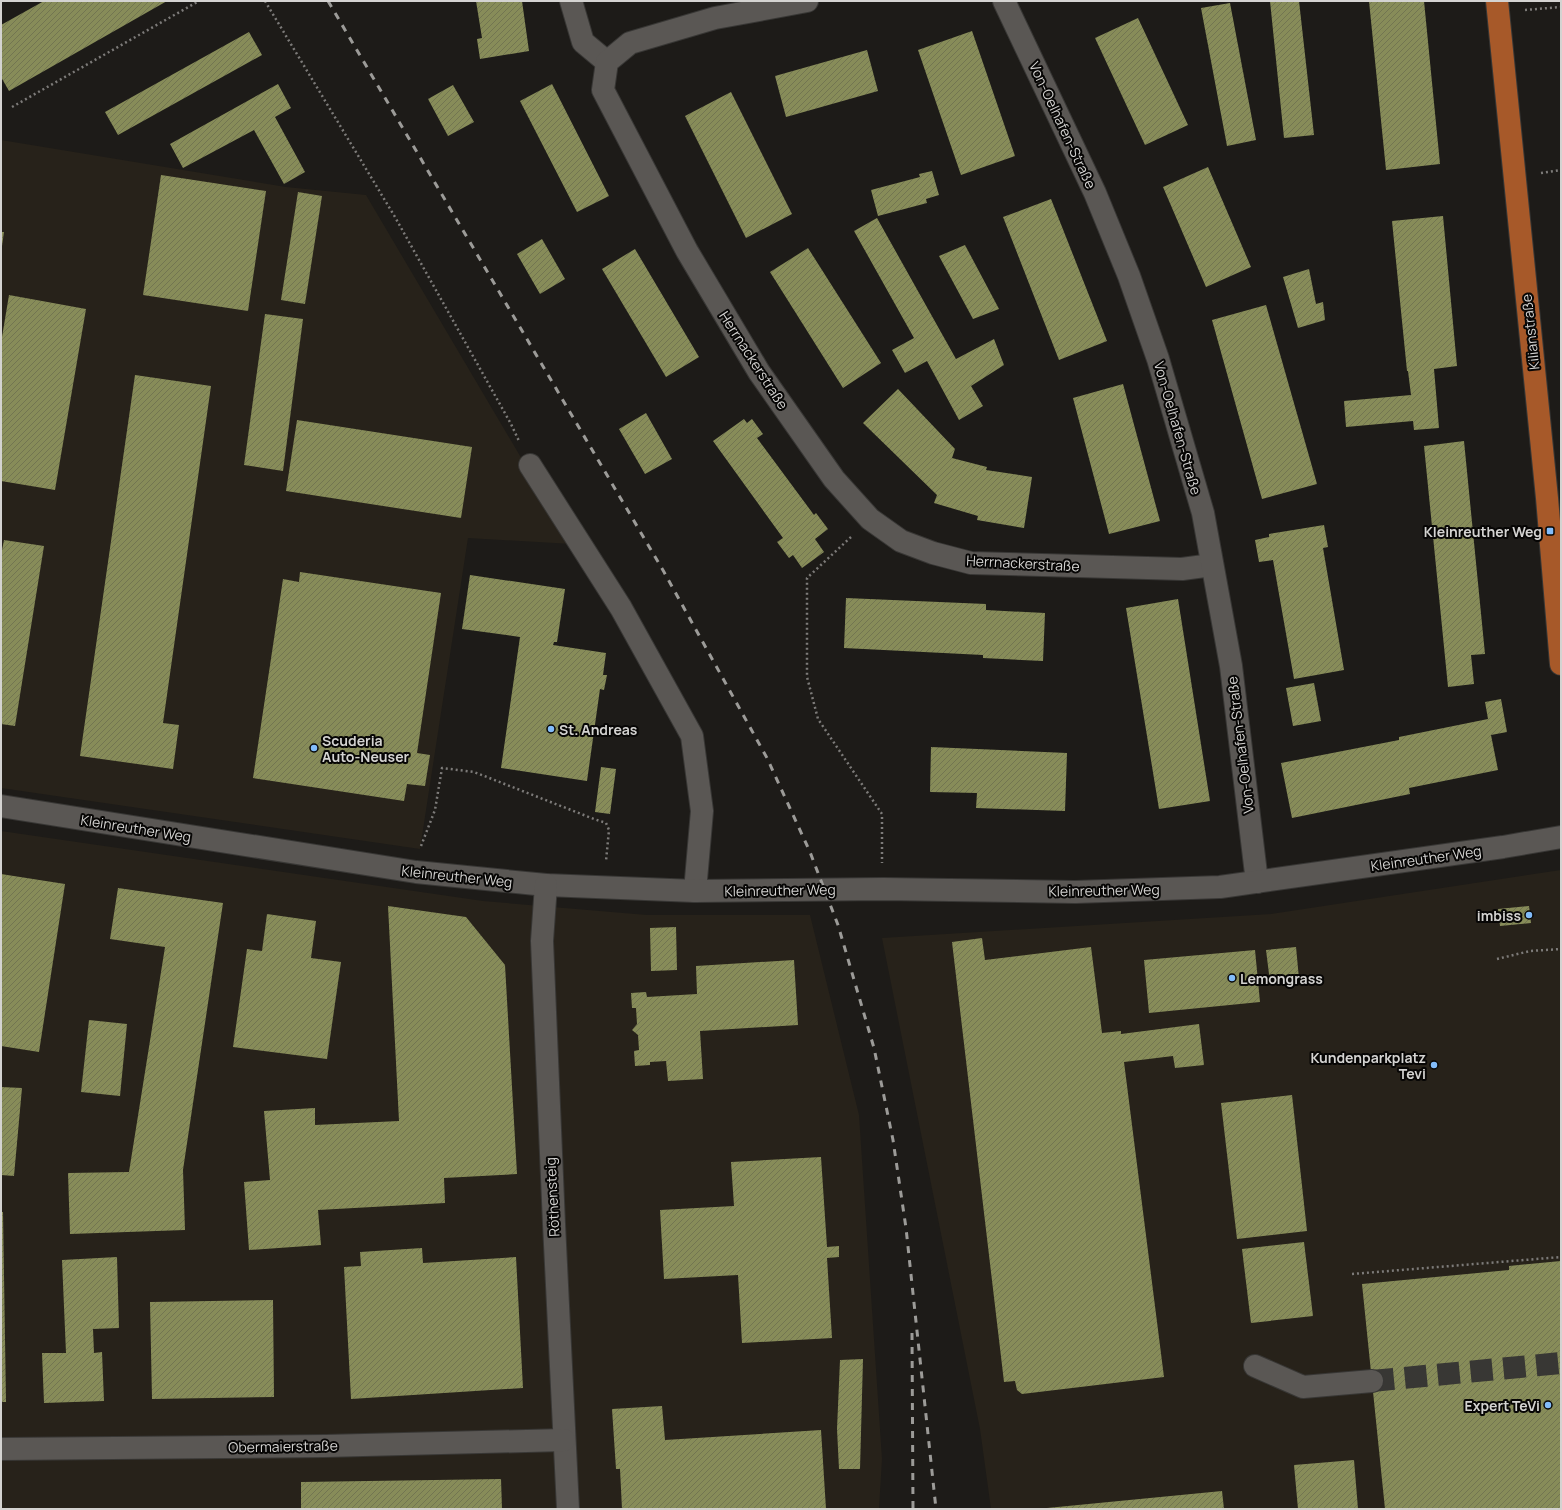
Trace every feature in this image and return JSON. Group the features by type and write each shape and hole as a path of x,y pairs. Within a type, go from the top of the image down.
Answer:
{"main road":[{"name":"Kilianstraße","path":"1498,7 1554,497 1561,664"}],"street":[{"path":"571,1 583,42 606,62 630,44 715,18 807,1"},
{"name":"Von-Oelhafen-Straße","path":"1004,1 1095,193 1129,276 1158,359 1203,513 1231,666 1257,882"},
{"name":"Herrnackerstraße","path":"606,62 603,90 686,251 759,372 834,479 870,518 901,541 933,554 971,562 1182,569 1212,565"},
{"path":"530,464 621,608 692,736 702,811 695,891"},
{"name":"Kleinreuther Weg","path":"1,806 416,872 546,885 695,891 883,889 1075,892 1220,887 1503,847 1561,837"},
{"name":"Röthensteig","path":"546,885 542,941 568,1509"},
{"path":"1255,1366 1303,1387 1372,1381"},
{"name":"Obermaierstraße","path":"1,1449 325,1446 564,1440"}],"path":[{"path":"12,107 199,1"},
{"path":"265,1 395,217 511,424 530,464"},
{"path":"1498,7 1561,7"},
{"path":"870,518 807,578 807,677 818,719 882,814 883,889"},
{"path":"416,872 420,849 435,810 442,768 474,772 606,823 609,830 603,888"},
{"path":"1497,959 1530,951 1561,949"},
{"path":"1352,1274 1561,1257"}],"shaded area":[{"path":"1,140 286,187 366,195 572,544 468,538 420,849 1,788"},
{"path":"1,831 483,901 647,915 810,915 859,1115 882,1459 879,1509 1,1509"},
{"path":"1561,870 1561,1509 991,1509 980,1429 882,938 1271,914"}],"building":[{"path":"44,1 167,1 9,91 1,77 1,25"},
{"path":"476,1 522,1 529,51 480,59 477,39 482,38"},
{"path":"1270,1 1299,1 1314,135 1284,138"},
{"path":"1369,1 1424,1 1440,164 1386,170"},
{"path":"1230,3 1256,140 1227,146 1201,8"},
{"path":"1138,18 1188,125 1145,145 1095,38"},
{"path":"972,31 1015,156 961,175 918,50"},
{"path":"249,32 262,55 118,135 105,112"},
{"path":"867,50 878,91 786,117 775,76"},
{"path":"278,84 291,108 275,117 305,172 284,184 254,130 183,168 170,144"},
{"path":"552,84 609,196 577,212 520,101"},
{"path":"453,85 474,122 448,136 428,99"},
{"path":"731,92 792,214 746,238 685,116"},
{"path":"1208,167 1251,267 1206,287 1163,187"},
{"path":"932,171 939,195 926,199 927,203 878,216 871,190 920,177 919,174"},
{"path":"161,175 266,191 248,311 143,295"},
{"path":"298,192 322,196 305,304 281,300"},
{"path":"1051,199 1107,341 1059,360 1003,217"},
{"path":"1443,216 1457,366 1434,369 1439,428 1414,430 1413,421 1346,427 1344,401 1411,395 1407,371 1392,221"},
{"path":"877,218 956,359 994,339 1004,365 971,386 983,406 959,420 927,361 905,373 892,350 914,338 854,231"},
{"path":"1,232 4,232 2,246 1,246"},
{"path":"542,239 565,279 540,294 517,254"},
{"path":"965,245 999,309 973,319 939,256"},
{"path":"808,248 881,363 843,388 770,272"},
{"path":"635,249 699,357 666,377 602,269"},
{"path":"1309,269 1316,304 1323,302 1325,320 1298,328 1283,277"},
{"path":"9,295 86,309 55,490 1,481 1,343"},
{"path":"1266,305 1317,484 1262,499 1212,320"},
{"path":"265,314 303,319 283,471 244,465"},
{"path":"135,375 211,386 163,723 179,725 173,769 80,756"},
{"path":"1123,384 1160,521 1109,534 1073,398"},
{"path":"898,389 955,449 952,458 987,467 986,470 1032,477 1024,528 977,520 978,516 934,503 937,495 863,423"},
{"path":"646,413 672,459 645,474 619,429"},
{"path":"744,419 747,423 752,419 763,434 757,438 814,515 816,513 828,529 815,539 824,552 802,568 793,555 789,558 777,542 783,538 713,441"},
{"path":"297,420 472,447 461,518 286,491"},
{"path":"1464,441 1485,654 1471,655 1474,684 1448,687 1424,446"},
{"path":"1324,525 1328,547 1323,548 1344,670 1294,679 1273,560 1259,562 1255,540 1269,537 1269,534"},
{"path":"4,540 44,546 15,726 1,724 1,555"},
{"path":"300,572 441,593 417,753 430,755 425,786 407,784 404,801 253,778 283,579 299,582"},
{"name":"St. Andreas","path":"470,575 565,589 557,642 554,642 553,645 606,653 603,675 607,675 604,690 600,689 587,781 501,768 520,637 462,629"},
{"path":"846,598 986,604 986,610 1045,613 1043,661 983,658 983,655 844,648"},
{"path":"1178,599 1210,801 1159,809 1126,608"},
{"path":"1314,683 1321,721 1293,726 1286,688"},
{"path":"1501,699 1507,732 1491,735 1498,770 1409,788 1410,794 1292,818 1281,763 1399,740 1399,737 1488,719 1485,702"},
{"path":"931,747 1067,753 1065,811 976,808 977,793 930,792"},
{"path":"601,767 616,769 610,814 595,812"},
{"path":"1,874 65,884 39,1052 1,1046"},
{"path":"118,888 223,903 183,1170 185,1230 70,1234 68,1173 129,1172 165,947 110,939"},
{"path":"388,906 466,917 505,965 517,1174 444,1178 445,1203 318,1210 321,1245 249,1250 244,1182 270,1180 264,1111 315,1108 315,1125 399,1121"},
{"path":"1529,906 1531,923 1500,926 1498,909"},
{"path":"267,914 316,921 311,958 341,962 327,1059 233,1047 247,949 262,951"},
{"path":"676,927 677,970 651,971 650,928"},
{"path":"982,938 985,960 1091,947 1102,1033 1121,1031 1121,1034 1199,1024 1204,1065 1175,1068 1173,1056 1124,1062 1164,1377 1022,1394 1017,1390 1015,1381 1004,1382 952,942"},
{"path":"1296,947 1299,979 1270,982 1266,950"},
{"path":"1255,950 1260,1002 1149,1013 1144,960"},
{"path":"794,960 798,1025 700,1031 703,1079 668,1081 666,1061 650,1062 650,1065 635,1066 634,1051 639,1050 638,1035 632,1030 637,1024 636,1008 632,1008 631,993 646,992 647,997 697,994 696,966"},
{"path":"89,1020 127,1024 120,1096 81,1092"},
{"path":"1,1087 22,1088 14,1176 1,1175"},
{"path":"1292,1095 1307,1231 1237,1239 1221,1103"},
{"path":"821,1157 827,1247 839,1246 839,1257 827,1258 832,1338 742,1343 738,1275 664,1279 660,1210 734,1206 731,1162"},
{"path":"1,1212 3,1212 6,1402 1,1402"},
{"path":"1304,1242 1313,1316 1251,1323 1242,1249"},
{"path":"422,1248 423,1263 516,1257 523,1388 351,1399 344,1267 361,1266 360,1252"},
{"path":"117,1257 119,1328 93,1329 94,1353 102,1352 104,1401 44,1403 42,1353 66,1353 62,1260"},
{"path":"1561,1261 1561,1509 1385,1509 1362,1284 1509,1270 1509,1266"},
{"path":"273,1300 274,1397 152,1399 150,1302"},
{"path":"863,1359 860,1469 839,1469 837,1429 840,1360"},
{"path":"662,1406 665,1440 821,1430 826,1509 622,1509 620,1469 616,1469 612,1409"},
{"path":"1354,1460 1358,1509 1298,1509 1294,1465"},
{"path":"501,1479 502,1509 301,1509 301,1482"},
{"path":"1222,1491 1224,1509 1047,1509 1047,1508"}],"tunnel":[{"path":"1372,1381 1561,1363"}],"railway":[{"path":"328,1 664,572 767,758 810,852 838,925 874,1048 893,1140 906,1228 936,1509"},
{"path":"912,1333 913,1509"}],"place":[{"name":"Kleinreuther Weg","path":"1550,531"},
{"name":"St. Andreas","path":"551,729"},
{"name":"Scuderia Auto-Neuser","path":"314,748"},
{"name":"imbiss","path":"1529,915"},
{"name":"Lemongrass","path":"1232,978"},
{"name":"Kundenparkplatz Tevi","path":"1434,1065"},
{"name":"Expert TeVi","path":"1548,1405"}]}
